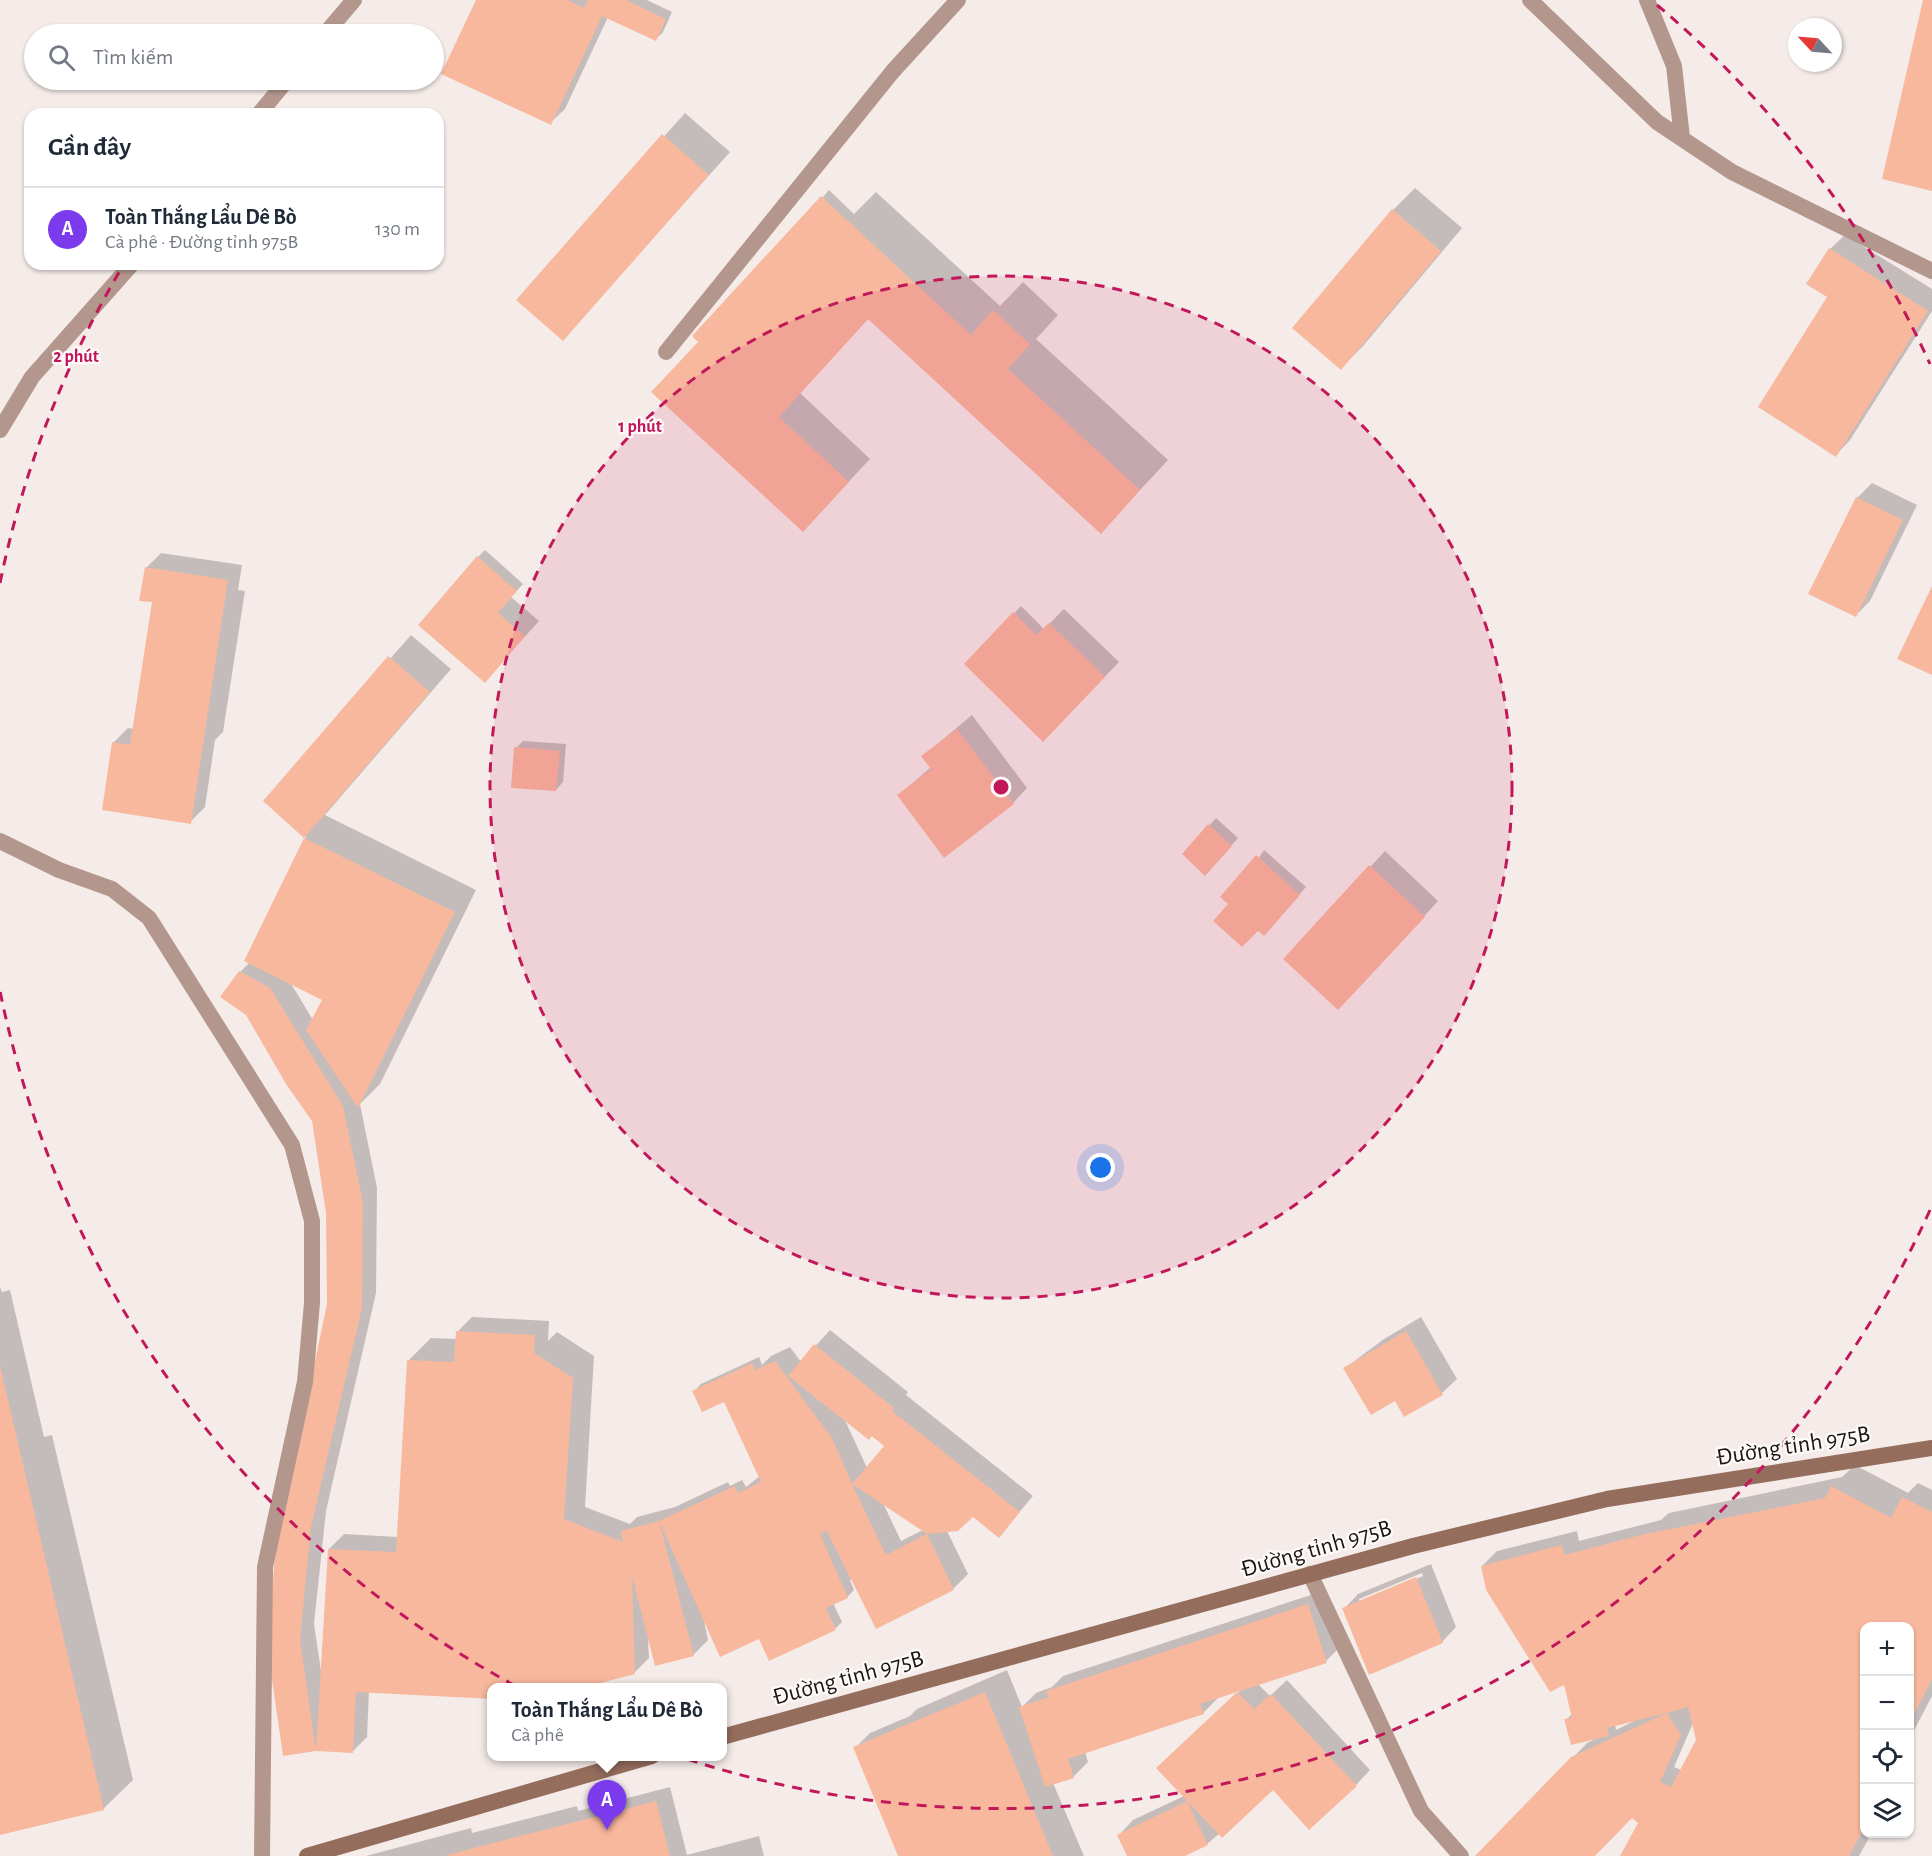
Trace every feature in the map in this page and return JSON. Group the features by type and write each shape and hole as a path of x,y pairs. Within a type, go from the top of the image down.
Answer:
{"main road":[{"name":"Đường tỉnh 975B","path":"727,1736 1413,1546 1607,1499 1932,1448"},
{"path":"307,1856 635,1761"}],"street":[{"path":"334,24 354,0"},
{"path":"666,352 893,71 958,0"},
{"path":"1530,0 1658,122 1732,172 1932,271"},
{"path":"1647,0 1674,66 1682,138"},
{"path":"264,108 279,90"},
{"path":"0,430 32,376 127,270"},
{"path":"0,841 59,870 112,889 149,918 292,1145 312,1221 312,1303 304,1382 264,1567 262,1856"},
{"path":"1310,1574 1421,1811 1461,1856"}],"building":[{"path":"476,0 567,0 584,8 588,0 626,0 666,19 656,41 602,16 551,125 444,75 444,68"},
{"path":"1923,0 1932,0 1932,191 1882,179"},
{"path":"662,134 709,175 563,341 516,300"},
{"path":"821,196 971,335 993,310 1030,344 1008,369 1140,490 1101,534 868,319 779,417 849,482 803,532 651,392 698,342 692,336"},
{"path":"1392,209 1441,251 1341,370 1292,328"},
{"path":"1829,248 1928,311 1836,457 1758,407 1827,297 1806,284"},
{"path":"1856,497 1903,520 1856,617 1808,594"},
{"path":"477,556 517,591 498,613 525,636 485,683 418,625"},
{"path":"145,567 228,580 191,824 102,810 112,742 130,745 152,602 139,601"},
{"path":"1932,586 1932,675 1897,659"},
{"path":"1013,612 1036,635 1049,623 1105,677 1043,742 964,664"},
{"path":"388,656 430,692 304,838 263,801"},
{"path":"957,729 1014,804 944,858 897,795 931,769 921,756"},
{"path":"514,747 560,751 556,791 511,788"},
{"path":"1208,824 1232,846 1205,876 1182,854"},
{"path":"304,838 455,912 358,1108 306,1030 322,1000 244,961"},
{"path":"1256,855 1300,895 1264,936 1258,931 1242,947 1213,921 1228,904 1220,897"},
{"path":"1369,865 1425,917 1338,1010 1283,959"},
{"path":"239,971 270,988 343,1106 363,1203 362,1308 311,1527 300,1640 316,1751 283,1756 267,1645 278,1523 327,1304 326,1213 312,1121 286,1084 246,1015 220,997"},
{"path":"456,1331 535,1335 534,1353 573,1378 564,1519 623,1542 621,1531 659,1521 694,1656 655,1666 632,1576 635,1674 600,1683 487,1683 487,1699 356,1692 353,1753 316,1751 328,1549 396,1552 407,1360 454,1362"},
{"path":"1406,1331 1443,1395 1404,1417 1395,1401 1371,1415 1343,1368"},
{"path":"814,1344 894,1408 892,1411 1020,1512 999,1538 973,1517 958,1531 927,1534 852,1484 884,1446 872,1436 869,1440 788,1376"},
{"path":"775,1361 832,1438 886,1555 927,1534 954,1590 876,1629 827,1531 820,1534 848,1598 826,1608 836,1630 769,1661 759,1639 720,1657 659,1521 735,1486 738,1493 761,1482 724,1402 702,1412 692,1391 752,1363 755,1370"},
{"path":"0,1366 104,1810 0,1835"},
{"path":"1831,1486 1891,1518 1902,1497 1932,1512 1932,1679 1914,1714 1914,1622 1860,1622 1860,1835 1849,1856 1620,1856 1638,1823 1632,1818 1595,1856 1475,1856 1571,1757 1667,1713 1607,1728 1609,1736 1571,1745 1564,1719 1572,1718 1564,1685 1550,1692 1486,1590 1481,1566 1562,1545 1564,1555 1645,1534 1825,1498","holes":["1688,1707 1696,1740 1671,1787 1660,1782 1681,1735 1667,1713"]},
{"path":"1416,1577 1443,1643 1369,1675 1342,1608"},
{"path":"1308,1604 1327,1663 1200,1704 1204,1714 1068,1759 1074,1778 1045,1787 1019,1707 1049,1697 1046,1691"},
{"path":"985,1692 1053,1856 898,1856 853,1747"},
{"path":"1237,1692 1254,1709 1271,1694 1357,1786 1309,1830 1273,1790 1222,1838 1156,1768"},
{"path":"656,1801 670,1856 447,1855"},
{"path":"1187,1801 1208,1845 1185,1856 1127,1856 1117,1835"}],"place":[{"name":"Toàn Thắng Lẩu Dê Bò","path":"607,1830"}]}
